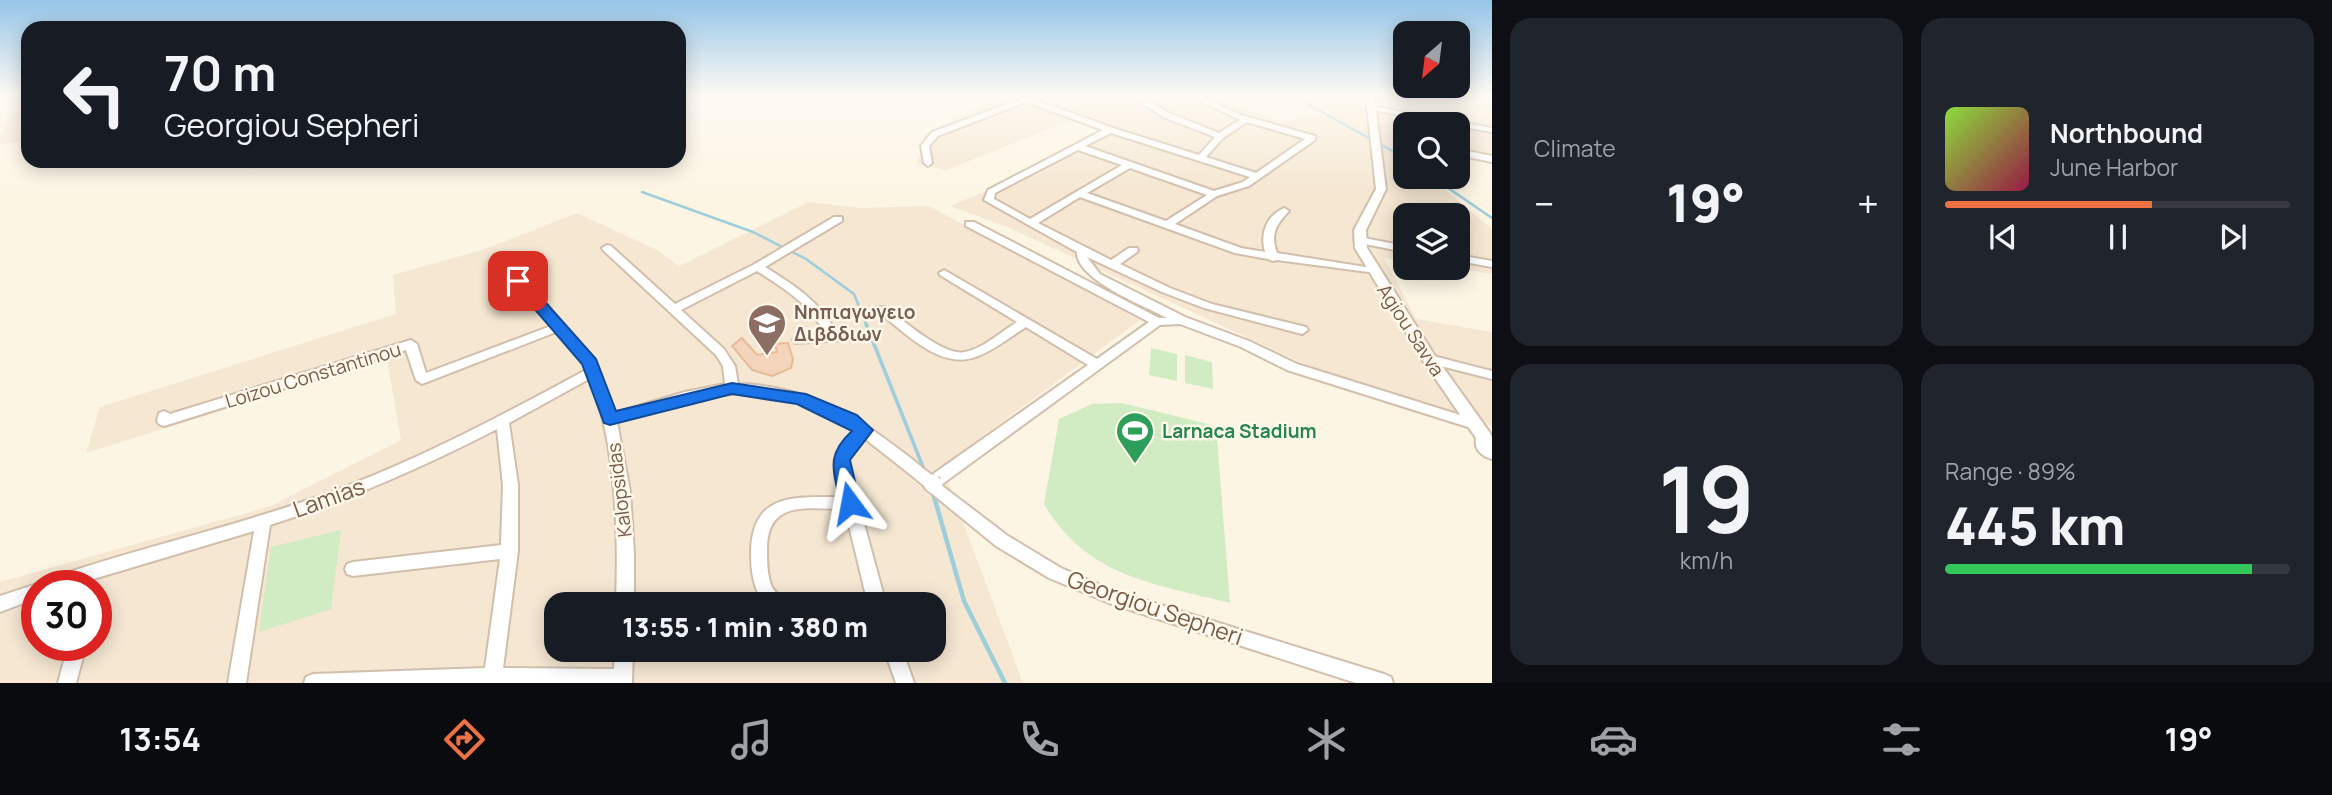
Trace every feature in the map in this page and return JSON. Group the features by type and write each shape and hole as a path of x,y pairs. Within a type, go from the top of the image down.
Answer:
{"street":[{"path":"928,163 925,146 935,134 951,128"},
{"path":"1104,128 1257,176"},
{"path":"1199,128 1220,136"},
{"path":"1200,158 1220,136 1233,128"},
{"path":"1167,225 1214,194 1246,184 1312,138 1274,128"},
{"path":"1375,128 1381,190 1360,230 1359,240 1393,247"},
{"path":"1110,130 988,195 994,204 1082,251 1189,299 1302,330"},
{"path":"1078,147 1214,194"},
{"path":"1470,154 1492,159"},
{"path":"1030,223 1128,165"},
{"path":"1080,194 1215,244 1273,258 1372,271"},
{"path":"1273,258 1267,241 1268,229 1270,223 1284,211"},
{"path":"676,308 757,267 838,219"},
{"path":"970,225 1157,322"},
{"name":"Agiou Savva","path":"1359,240 1372,271 1471,423 1490,447"},
{"path":"607,248 676,308 725,357 732,388"},
{"path":"1113,264 1133,250"},
{"path":"1082,251 1087,268 1096,276 1181,320 1245,344 1292,367 1471,423"},
{"path":"1470,260 1492,264"},
{"path":"757,267 810,302 824,319 834,338"},
{"path":"944,273 1098,365"},
{"name":"Kalopsidas","path":"518,281 590,363 610,419 622,491 625,592"},
{"path":"881,309 942,352 959,357 969,355 1026,322"},
{"path":"929,481 1157,322 1181,320"},
{"name":"Loizou Constantinou","path":"164,416 164,421 411,344 422,380 559,327"},
{"path":"799,340 859,336"},
{"path":"1429,359 1492,374"},
{"name":"Lamias","path":"112,572 384,478 502,421 592,372"},
{"name":"Georgiou Sepheri","path":"610,419 732,388 800,398 837,413 864,430 1002,541 1055,573 1109,596 1384,683"},
{"path":"493,677 510,551 512,484 502,421"},
{"path":"864,430 848,446 841,460 874,592"},
{"path":"768,592 762,585 757,536 765,518 776,509 789,504 850,503"},
{"path":"237,683 262,521"},
{"path":"353,569 510,551"},
{"path":"0,604 21,597"},
{"path":"67,683 73,661"},
{"path":"313,683 493,677 623,681 624,662"},
{"path":"898,662 905,683"}],"shaded area":[{"path":"3,128 21,128 21,142 0,144"},
{"path":"937,128 1051,128 947,170 917,164 925,134"},
{"path":"1094,128 1393,128 1393,189 1444,189 1461,203 1393,203 1393,259 1384,258 1393,280 1396,280 1416,319 1492,332 1492,426 1342,381 1005,226 950,206 989,190 1100,130"},
{"path":"1470,128 1492,128 1492,161 1470,157"},
{"path":"809,202 861,208 929,206 1140,320 942,466 1023,683 0,683 0,582 21,576 21,661 112,661 112,570 43,570 271,506 401,440 387,359 86,453 100,407 396,314 393,275 485,249 577,213 657,250 679,266"},
{"path":"1470,211 1492,229 1492,274 1470,271"}],"green space":[{"path":"1151,348 1177,354 1177,381 1149,375"},
{"path":"1185,355 1212,362 1213,389 1185,383"},
{"name":"Larnaca Stadium","path":"1122,403 1216,426 1230,603 1149,582 1102,563 1061,529 1044,504 1059,419 1092,404"},
{"path":"341,530 331,609 259,632 271,547"}],"building":[{"name":"Νηπιαγωγειο Διβδδιων","path":"742,338 757,355 777,352 775,344 788,343 793,359 791,368 772,376 752,370 732,346"}],"waterway":[{"path":"1351,128 1393,151"},
{"path":"1450,189 1492,218"},
{"path":"642,192 753,232 806,259 854,294 867,326"},
{"path":"866,324 925,472"},
{"path":"933,493 964,601 1005,683"}],"place":[{"name":"Νηπιαγωγειο Διβδδιων","path":"767,357"},
{"name":"Larnaca Stadium","path":"1135,465"}],"route":[{"path":"518,281 590,363 610,419 732,388 800,398 850,420 864,430 842,454 841,465 850,503"}]}
